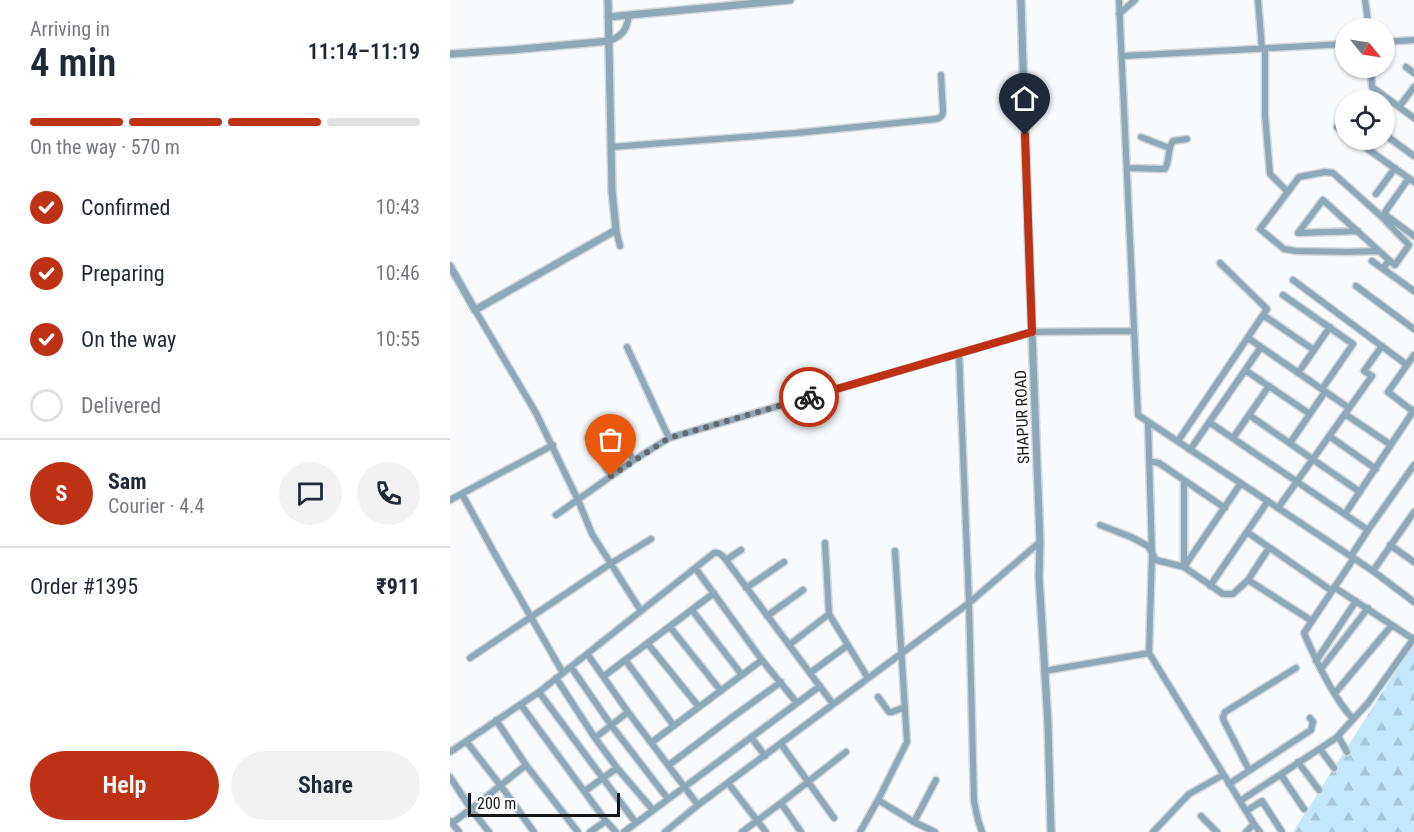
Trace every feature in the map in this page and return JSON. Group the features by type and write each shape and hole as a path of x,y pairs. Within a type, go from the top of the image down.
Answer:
{"street":[{"path":"608,0 612,191 620,246"},
{"path":"608,17 790,0"},
{"name":"SHAPUR ROAD","path":"1021,0 1040,542 1039,576 1048,724 1051,832"},
{"path":"1119,0 1138,415 1353,557 1414,602"},
{"path":"1119,14 1135,0"},
{"path":"1258,0 1270,174 1288,192"},
{"path":"1365,0 1368,18"},
{"path":"450,54 609,41 622,35 627,25 628,15"},
{"path":"1395,41 1414,40"},
{"path":"1122,56 1335,45"},
{"path":"1406,67 1414,73"},
{"path":"611,147 796,133 936,119 943,115 941,75"},
{"path":"1399,107 1414,87"},
{"path":"1395,105 1414,118"},
{"path":"1141,137 1169,148"},
{"path":"1127,168 1165,169 1169,148 1173,141 1187,139"},
{"path":"1395,142 1414,156"},
{"path":"1369,150 1411,180 1385,212 1387,216 1414,236"},
{"path":"1376,194 1395,168"},
{"path":"1378,251 1336,252 1284,249 1260,229 1299,177 1325,172 1333,173 1409,245 1389,273"},
{"path":"1358,231 1298,232 1323,200 1358,231 1378,251 1395,265"},
{"path":"475,310 616,230"},
{"path":"1383,268 1389,260"},
{"path":"1372,261 1414,291"},
{"path":"1178,441 1267,309 1220,263"},
{"path":"450,267 536,413 553,445 592,534 641,611"},
{"path":"1293,280 1407,365"},
{"path":"1356,286 1414,329"},
{"path":"1283,295 1353,344 1290,443"},
{"path":"1263,315 1314,350"},
{"path":"1298,373 1314,350 1344,318"},
{"path":"556,515 669,438 1032,332 1133,331"},
{"path":"1248,338 1323,391 1391,445"},
{"path":"1278,508 1372,376 1364,370 1382,346"},
{"path":"627,347 669,438"},
{"path":"1190,450 1261,347"},
{"path":"959,353 974,801 982,832"},
{"path":"1345,514 1414,411 1388,392 1414,355"},
{"path":"1245,370 1310,414"},
{"path":"1233,438 1269,386"},
{"path":"1249,415 1360,492"},
{"path":"1148,422 1152,554 1149,653 1260,832"},
{"path":"1209,422 1368,530"},
{"path":"607,426 634,460"},
{"path":"1329,436 1376,469"},
{"path":"588,438 611,476"},
{"path":"450,500 553,445"},
{"path":"1149,461 1159,463 1225,508"},
{"path":"1353,719 1341,706 1316,661 1304,633 1368,530 1414,465"},
{"path":"1184,480 1184,567"},
{"path":"1184,567 1241,483"},
{"path":"462,494 563,673"},
{"path":"1210,586 1268,501"},
{"path":"1373,571 1414,512"},
{"path":"1406,522 1414,527"},
{"path":"1100,525 1148,546 1156,560 1184,567 1223,594 1233,594 1248,580 1269,548"},
{"path":"1240,801 1338,736 1368,703 1414,638 1368,608 1333,589 1247,532"},
{"path":"470,658 651,539"},
{"path":"665,832 969,603 1040,542"},
{"path":"825,543 829,614 868,678"},
{"path":"1390,545 1414,562"},
{"path":"726,560 741,550"},
{"path":"860,832 907,742 895,551"},
{"path":"450,752 539,692 714,553 720,553 726,560 833,704"},
{"path":"746,588 784,562"},
{"path":"696,569 762,660 797,703"},
{"path":"1248,580 1312,621"},
{"path":"767,616 803,591"},
{"path":"604,676 714,593"},
{"path":"1316,661 1356,601"},
{"path":"1322,669 1368,608"},
{"path":"692,610 742,675"},
{"path":"789,645 829,614"},
{"path":"1335,693 1392,625"},
{"path":"670,627 721,691"},
{"path":"648,644 699,707"},
{"path":"810,673 848,645"},
{"path":"1044,671 1149,653"},
{"path":"588,655 698,805"},
{"path":"652,742 762,660"},
{"path":"626,661 674,726"},
{"path":"571,667 611,725 668,799"},
{"path":"1249,770 1224,721 1225,712 1296,668"},
{"path":"556,678 594,738 653,810"},
{"path":"669,765 781,682"},
{"path":"624,832 820,686"},
{"path":"539,692 636,822"},
{"path":"878,697 889,712 905,707"},
{"path":"521,705 616,832"},
{"path":"594,738 628,712"},
{"path":"1229,784 1311,730 1310,718"},
{"path":"496,720 526,765 578,832"},
{"path":"1338,736 1347,752"},
{"path":"751,737 765,756"},
{"path":"466,741 534,832"},
{"path":"781,744 834,818"},
{"path":"1320,749 1334,768"},
{"path":"742,832 846,752"},
{"path":"1298,762 1319,790"},
{"path":"459,832 451,821 471,809 526,765"},
{"path":"585,792 617,768"},
{"path":"1153,832 1189,794 1223,775"},
{"path":"1281,775 1304,809"},
{"path":"450,777 489,832"},
{"path":"914,822 936,780"},
{"path":"728,783 766,832"},
{"path":"878,800 935,832"},
{"path":"1246,811 1262,801 1282,832"},
{"path":"782,803 801,832"},
{"path":"1201,816 1217,832"},
{"path":"590,832 606,821"},
{"path":"1246,832 1254,824"},
{"path":"1206,832 1211,826"}],"green space":[{"path":"1414,644 1414,832 1293,832 1394,674"}],"way so far":[{"path":"611,476 669,438 809,397"}],"route":[{"path":"809,397 1032,332 1025,135"}]}
